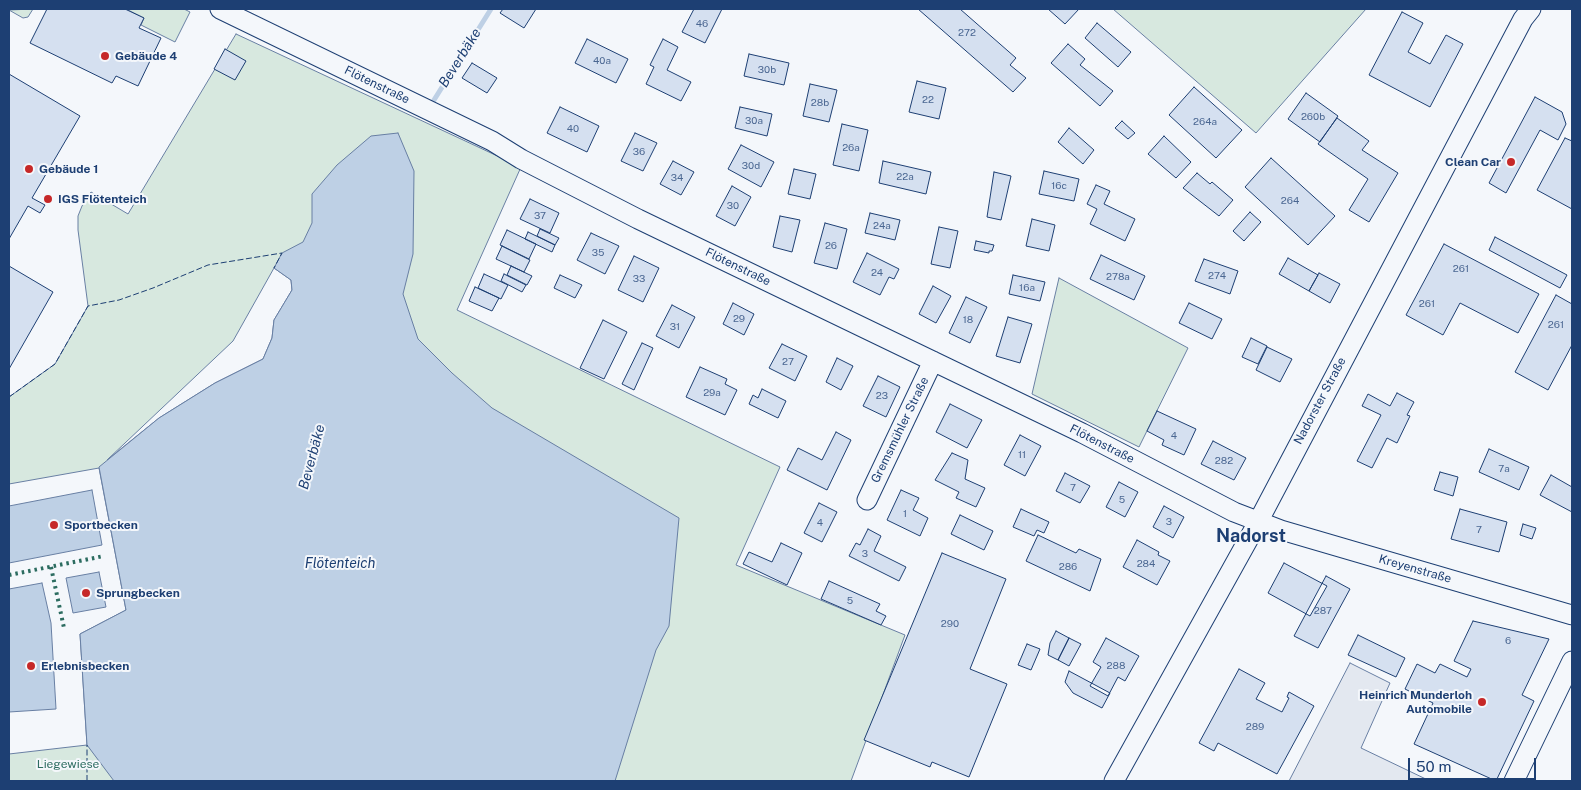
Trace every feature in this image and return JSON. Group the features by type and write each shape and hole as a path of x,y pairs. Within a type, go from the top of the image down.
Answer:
{"street":[{"name":"Flötenstraße","path":"220,9 492,141 521,159 638,218 1082,433 1234,512 1258,522"},
{"name":"Nadorster Straße","path":"1114,781 1258,522 1527,12"},
{"name":"Gremsmühler Straße","path":"867,500 933,361"},
{"name":"Kreyenstraße","path":"1258,522 1572,615"},
{"path":"1514,781 1572,661"}],"green space":[{"path":"33,9 28,17 23,18 9,10"},
{"path":"126,9 184,9 190,12 175,42 141,25 144,18"},
{"path":"1113,9 1366,9 1256,133"},
{"name":"Liegewiese","path":"236,34 521,167 457,310 780,467 736,565 905,635 851,781 9,781 9,754 87,745 80,634 126,610 99,468 9,484 9,397 55,364 88,306 78,230 78,216 91,192 128,214","holes":["274,268 291,280 292,290 274,320 272,338 263,359 215,383 159,418 107,460 233,341"]},
{"path":"1059,278 1188,348 1139,447 1032,394"}],"shaded area":[{"path":"1350,663 1390,683 1361,748 1430,781 1289,781"}],"water":[{"name":"Flötenteich","path":"398,133 414,171 413,254 403,294 418,339 452,373 492,408 679,518 669,626 656,650 615,781 114,781 87,745 80,634 126,610 99,467 159,418 215,383 263,359 272,338 274,320 292,290 291,280 274,268 282,253 303,242 312,223 312,194 337,165 371,136"},
{"name":"Sportbecken","path":"92,490 102,545 9,563 9,506"},
{"name":"Sprungbecken","path":"99,572 106,607 73,613 66,578"},
{"name":"Erlebnisbecken","path":"42,583 51,623 56,709 9,712 9,589"}],"building":[{"name":"Gebäude 4","path":"47,9 125,9 144,18 139,28 161,38 138,86 116,76 112,83 30,43"},
{"path":"503,9 536,9 524,28 500,13"},
{"path":"694,9 722,9 705,43 682,32"},
{"path":"918,9 960,9 1016,58 1010,65 1026,78 1013,92"},
{"path":"1048,9 1079,9 1065,24"},
{"path":"1402,12 1423,23 1408,52 1430,64 1446,35 1463,44 1430,107 1369,75"},
{"path":"1097,23 1131,52 1118,67 1085,38"},
{"path":"587,39 628,59 616,83 575,63"},
{"path":"663,39 678,47 667,70 691,82 681,101 646,84 654,67 650,65"},
{"path":"1068,44 1085,59 1080,65 1113,91 1100,106 1051,63"},
{"path":"225,49 246,61 235,80 214,69"},
{"path":"749,54 789,63 784,85 744,76"},
{"path":"472,63 497,78 487,93 462,78"},
{"name":"Gebäude 1","path":"9,74 80,116 32,198 45,205 40,213 28,206 9,239"},
{"path":"917,81 946,88 939,119 909,112"},
{"path":"810,84 837,90 829,122 803,116"},
{"path":"1194,87 1242,130 1216,158 1169,115"},
{"path":"1306,93 1338,116 1320,142 1288,119"},
{"name":"Clean Car","path":"1535,97 1562,112 1566,124 1558,140 1540,130 1506,193 1489,183"},
{"path":"560,107 599,126 587,152 547,133"},
{"path":"740,107 772,114 767,136 735,128"},
{"path":"1337,118 1369,141 1362,150 1398,173 1369,222 1349,210 1368,179 1318,144"},
{"path":"1122,121 1135,133 1128,139 1115,128"},
{"path":"842,124 868,130 859,171 833,165"},
{"path":"1069,128 1094,150 1083,164 1058,142"},
{"path":"635,133 657,143 643,171 621,161"},
{"path":"1164,136 1191,162 1176,178 1148,154"},
{"path":"1565,138 1572,141 1572,209 1537,190"},
{"path":"741,145 774,162 761,187 728,169"},
{"path":"1271,158 1335,216 1308,245 1245,187"},
{"path":"673,161 694,172 681,195 660,184"},
{"path":"883,161 931,172 926,194 879,183"},
{"path":"794,169 816,174 810,199 788,194"},
{"path":"1044,171 1079,179 1074,201 1039,194"},
{"path":"994,172 1011,176 1001,220 987,217"},
{"path":"1197,173 1210,184 1212,182 1233,200 1219,216 1183,188"},
{"path":"1096,185 1110,191 1104,204 1135,219 1125,241 1090,224 1097,209 1087,204"},
{"path":"732,186 751,197 735,226 716,216"},
{"path":"530,199 559,213 550,233 520,219"},
{"path":"1250,212 1261,222 1244,241 1233,231"},
{"path":"870,213 900,220 895,240 865,233"},
{"path":"780,216 800,220 792,252 773,247"},
{"path":"1032,219 1055,225 1049,251 1026,246"},
{"path":"825,223 847,229 837,269 814,263"},
{"path":"939,227 958,231 950,268 931,264"},
{"path":"540,229 559,238 555,245 537,236"},
{"path":"507,230 536,244 529,259 500,245"},
{"path":"528,232 555,245 552,252 525,239"},
{"path":"591,233 619,246 605,274 577,260"},
{"path":"1495,237 1567,275 1560,288 1489,250"},
{"path":"976,241 994,245 992,251 989,251 989,253 974,250"},
{"path":"1444,244 1539,294 1518,333 1460,303 1443,335 1406,315"},
{"path":"502,246 530,260 524,272 496,259"},
{"path":"867,253 899,269 894,279 889,277 880,295 853,282"},
{"path":"1101,255 1145,276 1134,300 1090,279"},
{"path":"634,256 659,268 643,302 618,290"},
{"path":"1288,258 1318,275 1309,291 1279,274"},
{"path":"1204,259 1238,271 1230,294 1195,281"},
{"path":"9,266 53,292 9,369"},
{"path":"511,266 532,276 527,285 507,275"},
{"path":"1319,273 1340,284 1330,303 1309,291"},
{"path":"484,274 508,285 501,299 478,288"},
{"path":"504,274 526,285 522,292 501,281"},
{"path":"560,275 582,285 575,298 554,288"},
{"path":"1013,275 1045,282 1040,301 1009,294"},
{"path":"933,286 951,296 936,323 919,314"},
{"path":"475,287 499,298 492,311 469,301"},
{"path":"1556,295 1572,304 1572,345 1548,390 1515,372"},
{"path":"966,297 987,307 970,343 949,333"},
{"path":"733,303 754,314 744,335 723,324"},
{"path":"1189,303 1222,319 1212,339 1179,323"},
{"path":"672,305 695,317 679,348 656,336"},
{"path":"1008,317 1032,324 1020,363 996,356"},
{"path":"603,320 627,332 604,379 580,368"},
{"path":"1251,338 1267,346 1258,364 1242,357"},
{"path":"642,343 653,348 634,390 622,384"},
{"path":"782,344 807,356 795,381 769,368"},
{"path":"1267,347 1292,359 1280,382 1256,370"},
{"path":"837,358 853,366 841,390 826,382"},
{"path":"700,367 727,379 725,384 737,390 725,415 686,397"},
{"path":"878,376 900,387 886,417 863,406"},
{"path":"762,389 786,401 778,418 749,404 753,395 758,398"},
{"path":"1397,393 1414,402 1407,415 1410,416 1397,443 1387,438 1372,468 1357,461 1381,415 1362,406 1368,394 1390,406"},
{"path":"950,404 982,420 967,448 936,432"},
{"path":"1157,411 1196,429 1184,455 1162,445 1164,440 1147,431"},
{"path":"836,432 851,440 827,490 787,470 798,448 822,460"},
{"path":"1020,435 1041,446 1025,476 1004,465"},
{"path":"1213,441 1246,458 1234,480 1201,464"},
{"path":"1489,449 1529,467 1519,490 1479,472"},
{"path":"952,453 968,460 965,479 985,488 976,507 956,498 959,492 935,480"},
{"path":"1440,472 1458,477 1453,496 1434,490"},
{"path":"1065,473 1090,486 1080,503 1056,491"},
{"path":"1551,475 1572,487 1572,512 1540,495"},
{"path":"1119,482 1138,492 1125,517 1106,507"},
{"path":"901,490 919,498 913,510 928,518 920,536 887,520"},
{"path":"819,503 837,512 822,542 804,533"},
{"path":"1164,506 1184,517 1173,538 1153,527"},
{"path":"1021,509 1049,522 1044,533 1037,530 1034,536 1013,527"},
{"path":"1460,509 1507,522 1499,552 1451,539"},
{"path":"960,515 993,531 984,550 951,534"},
{"path":"1523,524 1536,528 1532,539 1520,535"},
{"path":"868,529 881,536 874,551 906,567 899,581 849,556 856,543 860,545"},
{"path":"1038,535 1076,553 1079,549 1101,559 1090,591 1026,561"},
{"path":"1137,540 1159,552 1158,555 1170,561 1157,585 1123,567"},
{"path":"781,543 802,553 787,585 743,564 749,552 772,562"},
{"path":"942,553 1006,579 970,669 1007,684 969,777 932,762 930,767 864,740"},
{"path":"1284,563 1327,586 1310,616 1268,593"},
{"path":"1326,576 1350,589 1318,648 1294,636"},
{"path":"829,581 880,604 876,611 886,616 881,625 821,599"},
{"name":"Heinrich Munderloh Automobile","path":"1473,621 1549,639 1522,695 1534,701 1496,781 1414,744 1433,703 1405,689 1417,664 1435,673 1440,664 1467,677 1471,669 1454,661"},
{"path":"1056,631 1069,638 1058,660 1048,655 1050,643"},
{"path":"1358,635 1405,658 1396,677 1348,655"},
{"path":"1069,638 1081,644 1069,666 1058,660"},
{"path":"1106,638 1139,656 1125,681 1118,677 1108,696 1090,686 1101,667 1093,662"},
{"path":"1027,644 1040,649 1031,670 1018,665"},
{"path":"1239,669 1265,683 1256,699 1282,712 1289,698 1287,697 1289,692 1314,706 1277,774 1218,743 1214,751 1199,743"},
{"path":"1069,671 1110,693 1102,708 1073,693 1065,682"}],"waterway":[{"name":"Beverbäke","path":"429,108 491,9"}],"hedge":[{"path":"9,575 104,556"},
{"path":"51,567 64,628"}],"fence":[{"path":"9,397 55,364 88,306 119,300 208,265 282,253 274,268"},
{"path":"87,745 87,781"}],"place":[{"name":"Gebäude 4","path":"105,56"},
{"name":"Clean Car","path":"1511,162"},
{"name":"Gebäude 1","path":"29,169"},
{"name":"IGS Flötenteich","path":"48,199"},
{"name":"Sportbecken","path":"54,525"},
{"name":"Sprungbecken","path":"86,593"},
{"name":"Erlebnisbecken","path":"31,666"},
{"name":"Heinrich Munderloh Automobile","path":"1482,702"}],"district":[{"name":"Nadorst","path":"1251,536"}]}
